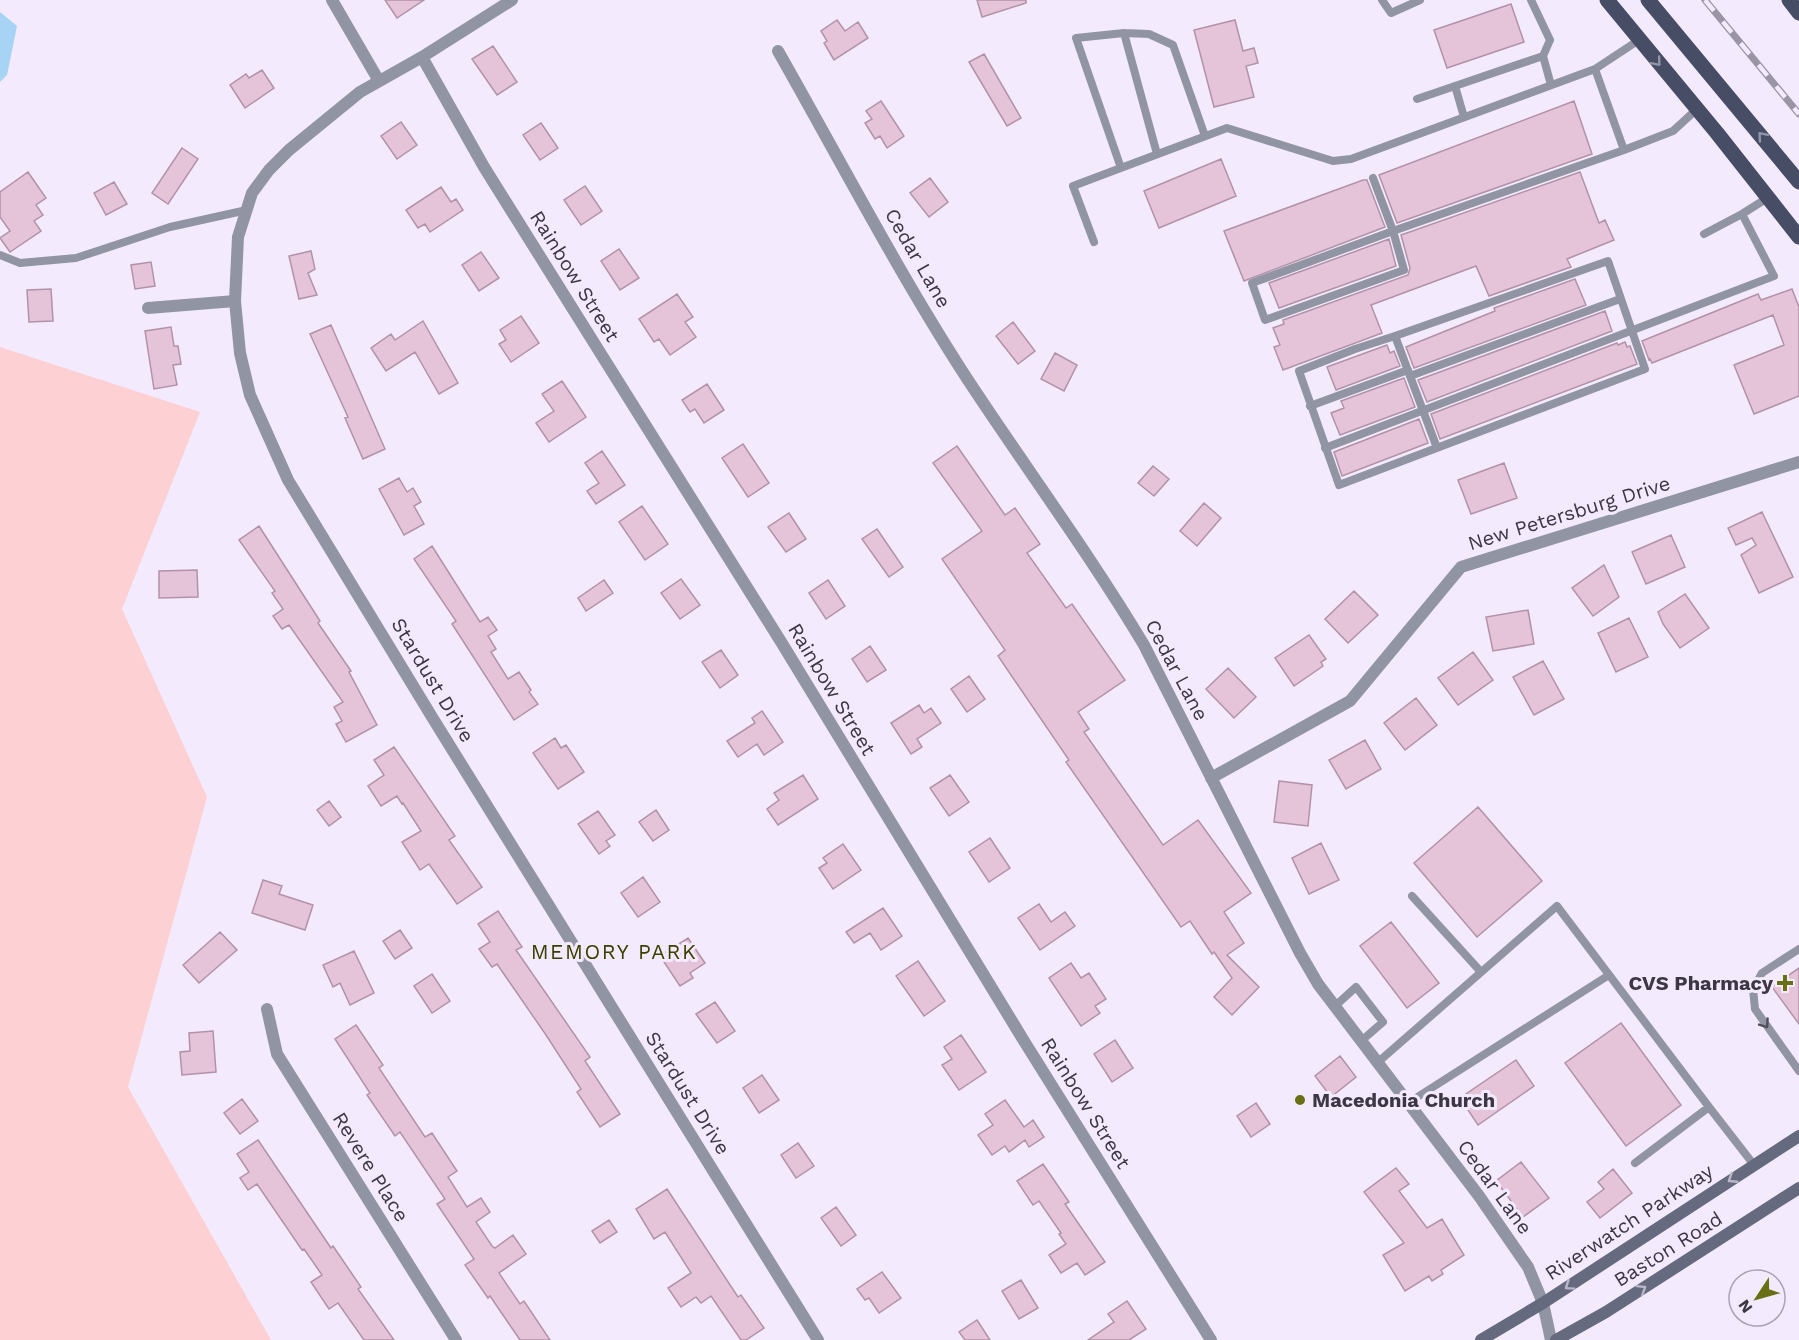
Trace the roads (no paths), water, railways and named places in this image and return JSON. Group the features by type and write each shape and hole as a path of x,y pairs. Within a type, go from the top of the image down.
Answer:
{"main road":[{"path":"1607,0 1799,237"},
{"path":"1648,0 1799,182"},
{"path":"1789,0 1799,13"},
{"name":"Riverwatch Parkway","path":"1481,1340 1544,1303 1799,1136"},
{"name":"Baston Road","path":"1556,1340 1606,1312 1799,1188"}],"street":[{"path":"332,0 379,81"},
{"name":"Stardust Drive","path":"512,0 422,57 360,92 289,150 269,170 252,193 238,237 235,301 240,353 250,394 288,480 818,1340"},
{"name":"Cedar Lane","path":"778,51 930,318 1129,620 1165,685 1300,953 1334,1007 1479,1196 1528,1267 1544,1303 1551,1340"},
{"name":"Rainbow Street","path":"422,57 484,167 783,645 999,1001 1211,1340"},
{"path":"148,308 235,301"},
{"name":"New Petersburg Drive","path":"1211,778 1350,701 1461,567 1799,462"},
{"name":"Revere Place","path":"267,1009 277,1054 456,1340"}],"lane":[{"path":"1382,0 1391,13 1420,0"},
{"path":"1530,0 1550,39 1543,56 1551,85"},
{"path":"1124,33 1157,154"},
{"path":"1120,168 1076,38 1124,33 1149,34 1173,45 1204,136"},
{"path":"1094,242 1073,186 1204,136 1227,128 1333,161 1351,159 1595,69 1639,40"},
{"path":"1418,99 1543,56"},
{"path":"1595,69 1624,150"},
{"path":"1455,86 1464,117"},
{"path":"1373,178 1393,231 1404,270 1265,320 1252,283 1393,231 1624,150 1673,131 1697,109"},
{"path":"1704,234 1768,197"},
{"path":"0,255 20,263 76,258 170,228 247,210"},
{"path":"1325,448 1774,276 1742,214"},
{"path":"1608,261 1620,299 1645,369 1339,485 1299,371 1355,349 1608,261"},
{"path":"1310,406 1620,299"},
{"path":"1395,336 1437,448"},
{"path":"1412,896 1481,972"},
{"path":"1377,1063 1557,906 1754,1165"},
{"path":"1799,948 1762,973 1753,989 1755,1009 1799,1071"},
{"path":"1408,1103 1609,975"},
{"path":"1334,1007 1356,987 1383,1022 1360,1042"},
{"path":"1635,1163 1709,1107"}],"water":[{"path":"0,12 17,26 7,75 0,82"}],"railway":[{"path":"1705,0 1799,114"}],"place":[{"name":"CVS Pharmacy","path":"1785,983"},
{"name":"Macedonia Church","path":"1300,1100"}],"district":[{"name":"MEMORY PARK","path":"614,952"}]}
